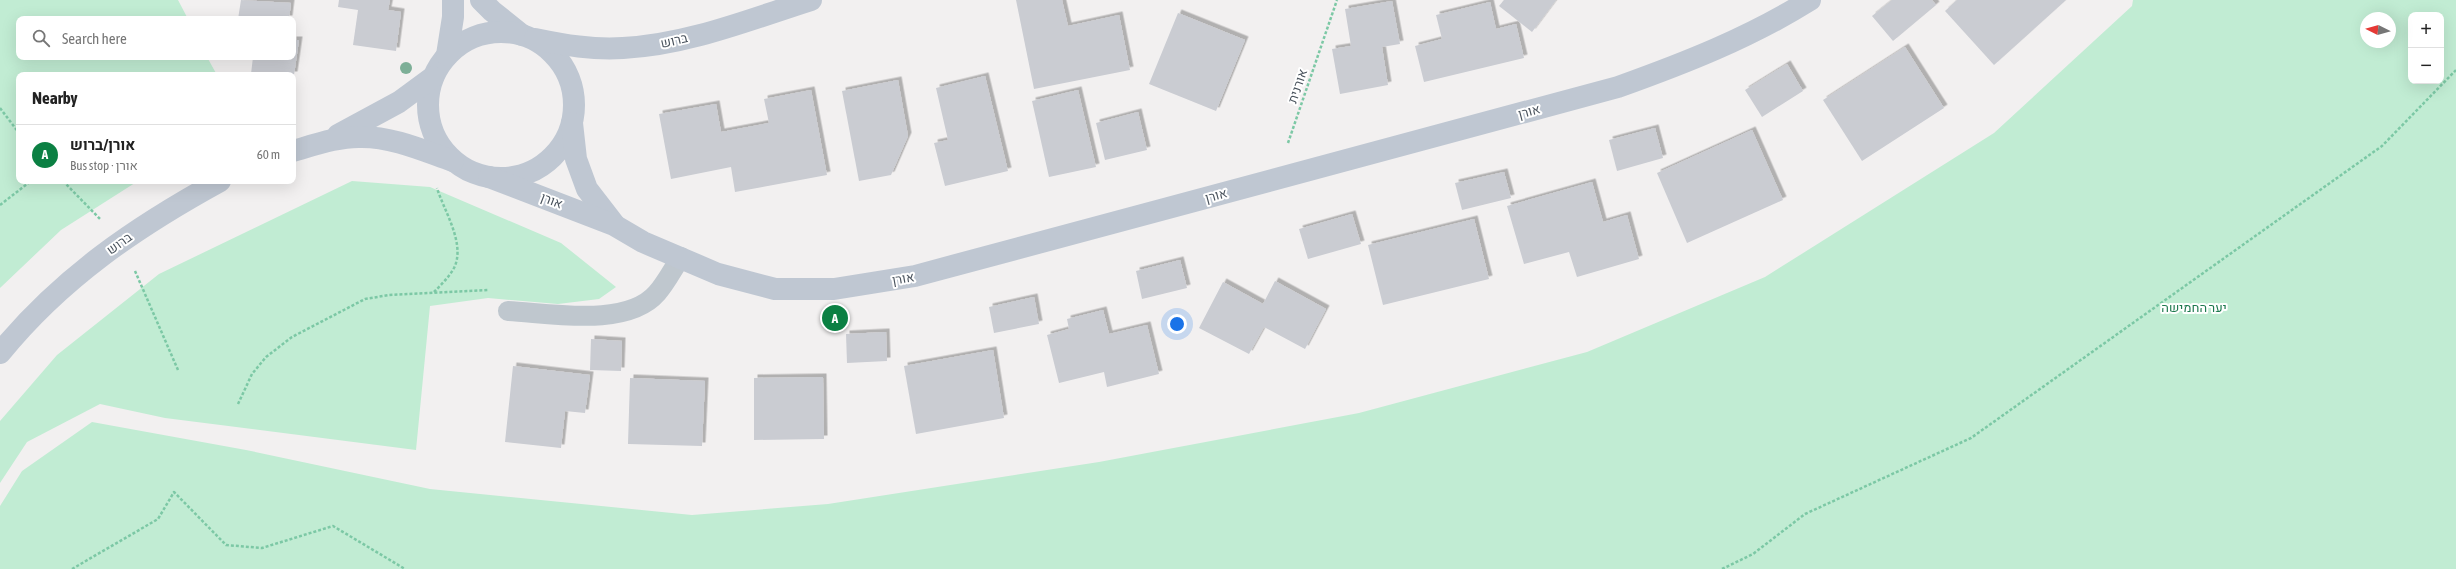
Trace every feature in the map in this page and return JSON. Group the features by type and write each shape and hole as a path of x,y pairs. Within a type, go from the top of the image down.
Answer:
{"street":[{"path":"322,142 378,114 408,96 433,77 447,56 453,17 452,0"},
{"name":"אורן","path":"481,0 492,11 527,37 550,51 564,68 572,87 572,122 576,159 587,189 614,225"},
{"name":"ברוש","path":"447,56 463,42 482,34 502,32 584,48 623,48 663,44 812,0"},
{"name":"אורן","path":"489,178 614,225 643,242 718,274 775,290 834,289 915,276 1618,87 1707,54 1782,17 1810,0"},
{"path":"433,77 428,99 430,122 439,143 453,161"},
{"path":"296,150 322,142 361,136 398,142 453,161 470,172 489,178 511,178 532,171 550,159 564,142 572,122"},
{"name":"ברוש","path":"0,353 28,319 91,263 121,241 182,202 215,184"},
{"name":"ברוש","path":"0,363 28,319"}],"lane":[{"path":"508,311 613,316 640,308 657,293 681,257"}],"path":[{"name":"אורנית","path":"1276,179 1337,0"},
{"path":"1722,569 1754,554 1805,514 1972,438 2382,146 2456,70"},
{"path":"0,108 16,129"},
{"path":"431,153 436,184 456,242 457,257 454,268 434,292"},
{"path":"0,205 27,184"},
{"path":"66,184 121,241 178,370"},
{"path":"238,404 252,374 266,357 292,337 365,299 389,295 508,289 508,311"},
{"path":"72,569 158,519 174,492 226,544 262,548 333,526 405,569"}],"green space":[{"path":"0,0 178,0 186,16 16,16 16,60 209,60 215,72 16,72 16,184 133,184 61,230 0,288"},
{"name":"יער החמישה","path":"2133,0 2456,0 2456,569 0,569 0,506 22,471 92,422 246,450 430,489 692,515 828,504 1099,462 1359,413 1587,352 1765,277 1994,133 2132,6"},
{"path":"352,181 430,187 561,243 616,287 599,299 558,304 488,298 430,306 416,450 165,418 100,404 27,442 0,483 0,421 57,355 159,274"}],"building":[{"path":"241,0 291,3 289,16 238,16"},
{"path":"339,0 390,0 388,10 401,12 396,51 353,45 358,10 338,7"},
{"path":"1016,0 1062,0 1068,26 1119,15 1130,70 1034,89"},
{"path":"1504,0 1556,0 1532,32 1499,6"},
{"path":"1892,0 1932,0 1936,5 1893,41 1872,16"},
{"path":"1957,0 2066,0 1994,65 1945,11"},
{"path":"1392,1 1400,44 1382,47 1388,85 1340,94 1332,49 1351,46 1345,9"},
{"path":"1490,2 1496,29 1516,24 1524,58 1424,82 1415,46 1442,39 1436,15"},
{"path":"1178,13 1245,40 1216,111 1149,84"},
{"path":"296,40 299,40 294,72 251,72 253,60 296,60"},
{"path":"1905,47 1944,108 1862,161 1823,100"},
{"path":"1787,64 1803,91 1762,117 1745,90"},
{"path":"985,76 1008,171 945,186 934,143 948,140 936,88"},
{"path":"898,80 908,136 891,175 859,181 842,91"},
{"path":"811,90 827,175 735,192 731,167 671,179 659,114 716,104 721,132 769,123 764,99"},
{"path":"1078,90 1096,167 1049,177 1032,101"},
{"path":"1138,112 1147,150 1105,160 1096,123"},
{"path":"1655,128 1663,158 1617,171 1609,140"},
{"path":"1752,130 1783,200 1687,243 1657,173"},
{"path":"1504,172 1511,198 1462,210 1455,183"},
{"path":"1592,182 1603,222 1627,215 1639,259 1577,277 1569,252 1524,264 1507,206"},
{"path":"1352,214 1361,244 1308,259 1299,229"},
{"path":"1474,219 1489,279 1383,305 1368,245"},
{"path":"1180,260 1187,288 1142,299 1136,271"},
{"path":"1275,281 1326,309 1305,349 1264,327 1249,354 1199,328 1223,282 1263,304"},
{"path":"1034,297 1039,324 994,333 989,307"},
{"path":"1103,310 1109,334 1147,325 1159,374 1107,387 1104,372 1059,383 1047,335 1069,329 1067,319"},
{"path":"886,332 887,361 847,363 846,334"},
{"path":"591,339 622,341 621,371 590,370"},
{"path":"993,350 1004,418 916,434 904,366"},
{"path":"513,366 590,375 585,413 565,411 561,448 505,442"},
{"path":"823,377 824,439 754,440 754,378"},
{"path":"630,378 705,381 702,446 628,444"}],"place":[{"name":"אורן/ברוש","path":"835,318"}]}
